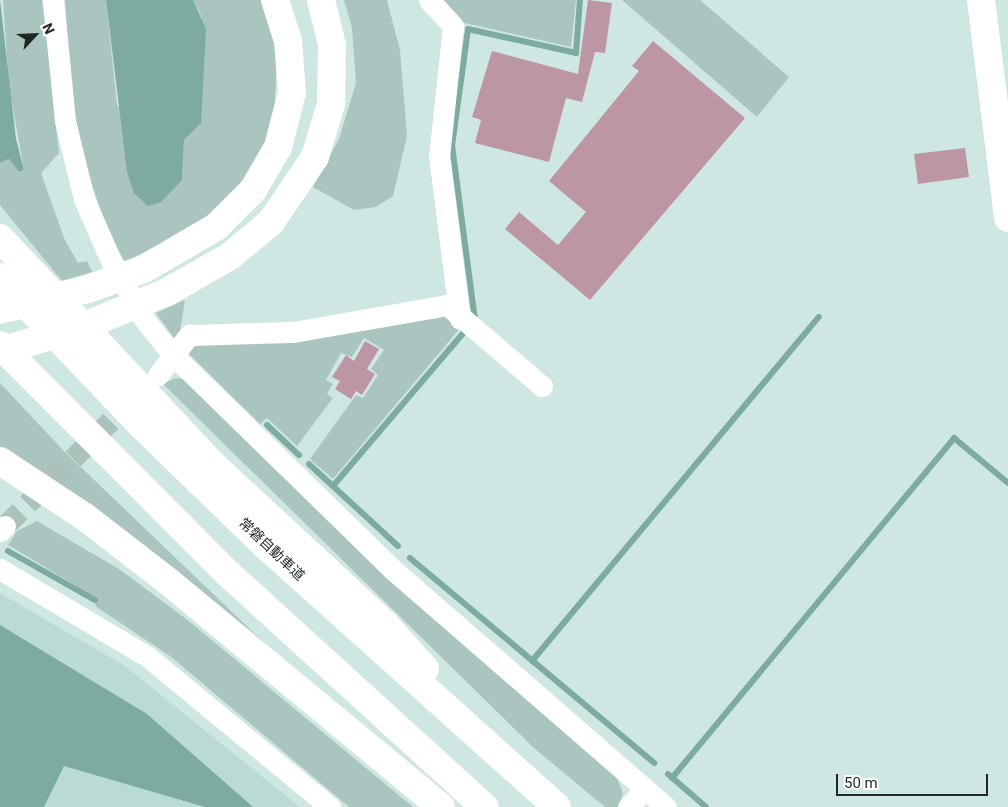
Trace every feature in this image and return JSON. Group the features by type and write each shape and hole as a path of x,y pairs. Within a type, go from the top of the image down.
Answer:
{"main road":[{"path":"0,310 117,280 194,243 253,190 278,147 288,119 292,66 275,0"},
{"path":"0,351 126,310 230,256 287,202 325,132 334,74 332,45 321,0"},
{"path":"981,0 1008,218"},
{"path":"0,238 212,464 386,624 512,768"},
{"name":"常磐自動車道","path":"0,277 142,426 265,545 557,807"},
{"path":"0,345 223,569 485,807"},
{"path":"0,461 125,548 441,807"},
{"path":"0,482 125,548"}],"street":[{"path":"53,0 65,121 84,199 112,263 144,319 173,355 391,568 644,790 666,807"},
{"path":"429,0 453,26 439,156 460,318"},
{"path":"158,375 189,335 293,332 448,304 460,318 542,386"},
{"path":"0,569 148,657 330,807"},
{"path":"628,807 644,790"}],"shaded area":[{"path":"0,0 16,139 24,170 19,172 9,159 0,163"},
{"path":"3,0 42,0 59,153 41,173 64,238 78,263 87,261 92,272 62,281 0,205 0,163 9,159 19,172 24,170 9,86"},
{"path":"65,0 106,0 117,105 182,180 184,140 201,122 202,18 193,0 261,0 278,40 274,118 266,142 245,179 202,222 125,262 108,232 83,158 72,100"},
{"path":"106,0 193,0 206,29 201,123 184,140 182,180 161,202 148,206 134,193 127,172"},
{"path":"344,0 387,0 400,50 407,136 393,196 376,207 354,210 313,187 339,139 356,83 352,28"},
{"path":"443,0 576,0 571,47 460,22"},
{"path":"622,0 700,0 789,77 757,117"},
{"path":"185,300 180,332 174,338 156,313"},
{"path":"445,312 461,327 333,479 310,459 356,395 363,398 378,375 371,369 384,350 364,338 352,357 341,353 326,380 333,384 327,394 333,398 297,446 267,418 260,424 187,352 196,346 282,341"},
{"path":"176,378 184,379 382,574 616,775 623,794 618,807 605,807 534,748 163,384"},
{"path":"0,383 64,451 277,655 0,450"},
{"path":"37,521 119,569 185,618 413,807 349,807 170,656 95,606 98,599 8,545 17,531"},
{"path":"0,593 125,666 300,807 0,807"},
{"path":"0,625 147,714 253,807 205,807 64,766 44,807 0,807"}],"building":[{"path":"588,0 612,3 605,53 595,52 582,102 566,98 549,162 475,143 481,120 472,117 492,51 578,74"},
{"path":"653,41 745,118 590,300 505,229 519,212 558,245 586,212 549,181 639,71 632,66"},
{"path":"965,148 969,177 918,184 914,154"},
{"path":"365,341 379,349 367,369 375,374 362,395 356,391 351,399 335,389 340,381 332,377 346,355 354,361"}],"waterway":[{"path":"475,320 452,146 468,29 576,53 580,0"},
{"path":"532,661 819,317"},
{"path":"333,486 463,333"},
{"path":"267,425 299,455"},
{"path":"672,778 954,438 1008,483"},
{"path":"309,464 398,546"},
{"path":"8,551 95,600"},
{"path":"410,558 654,763"},
{"path":"668,774 706,807"}],"tunnel":[{"path":"5,526 134,398"}]}
